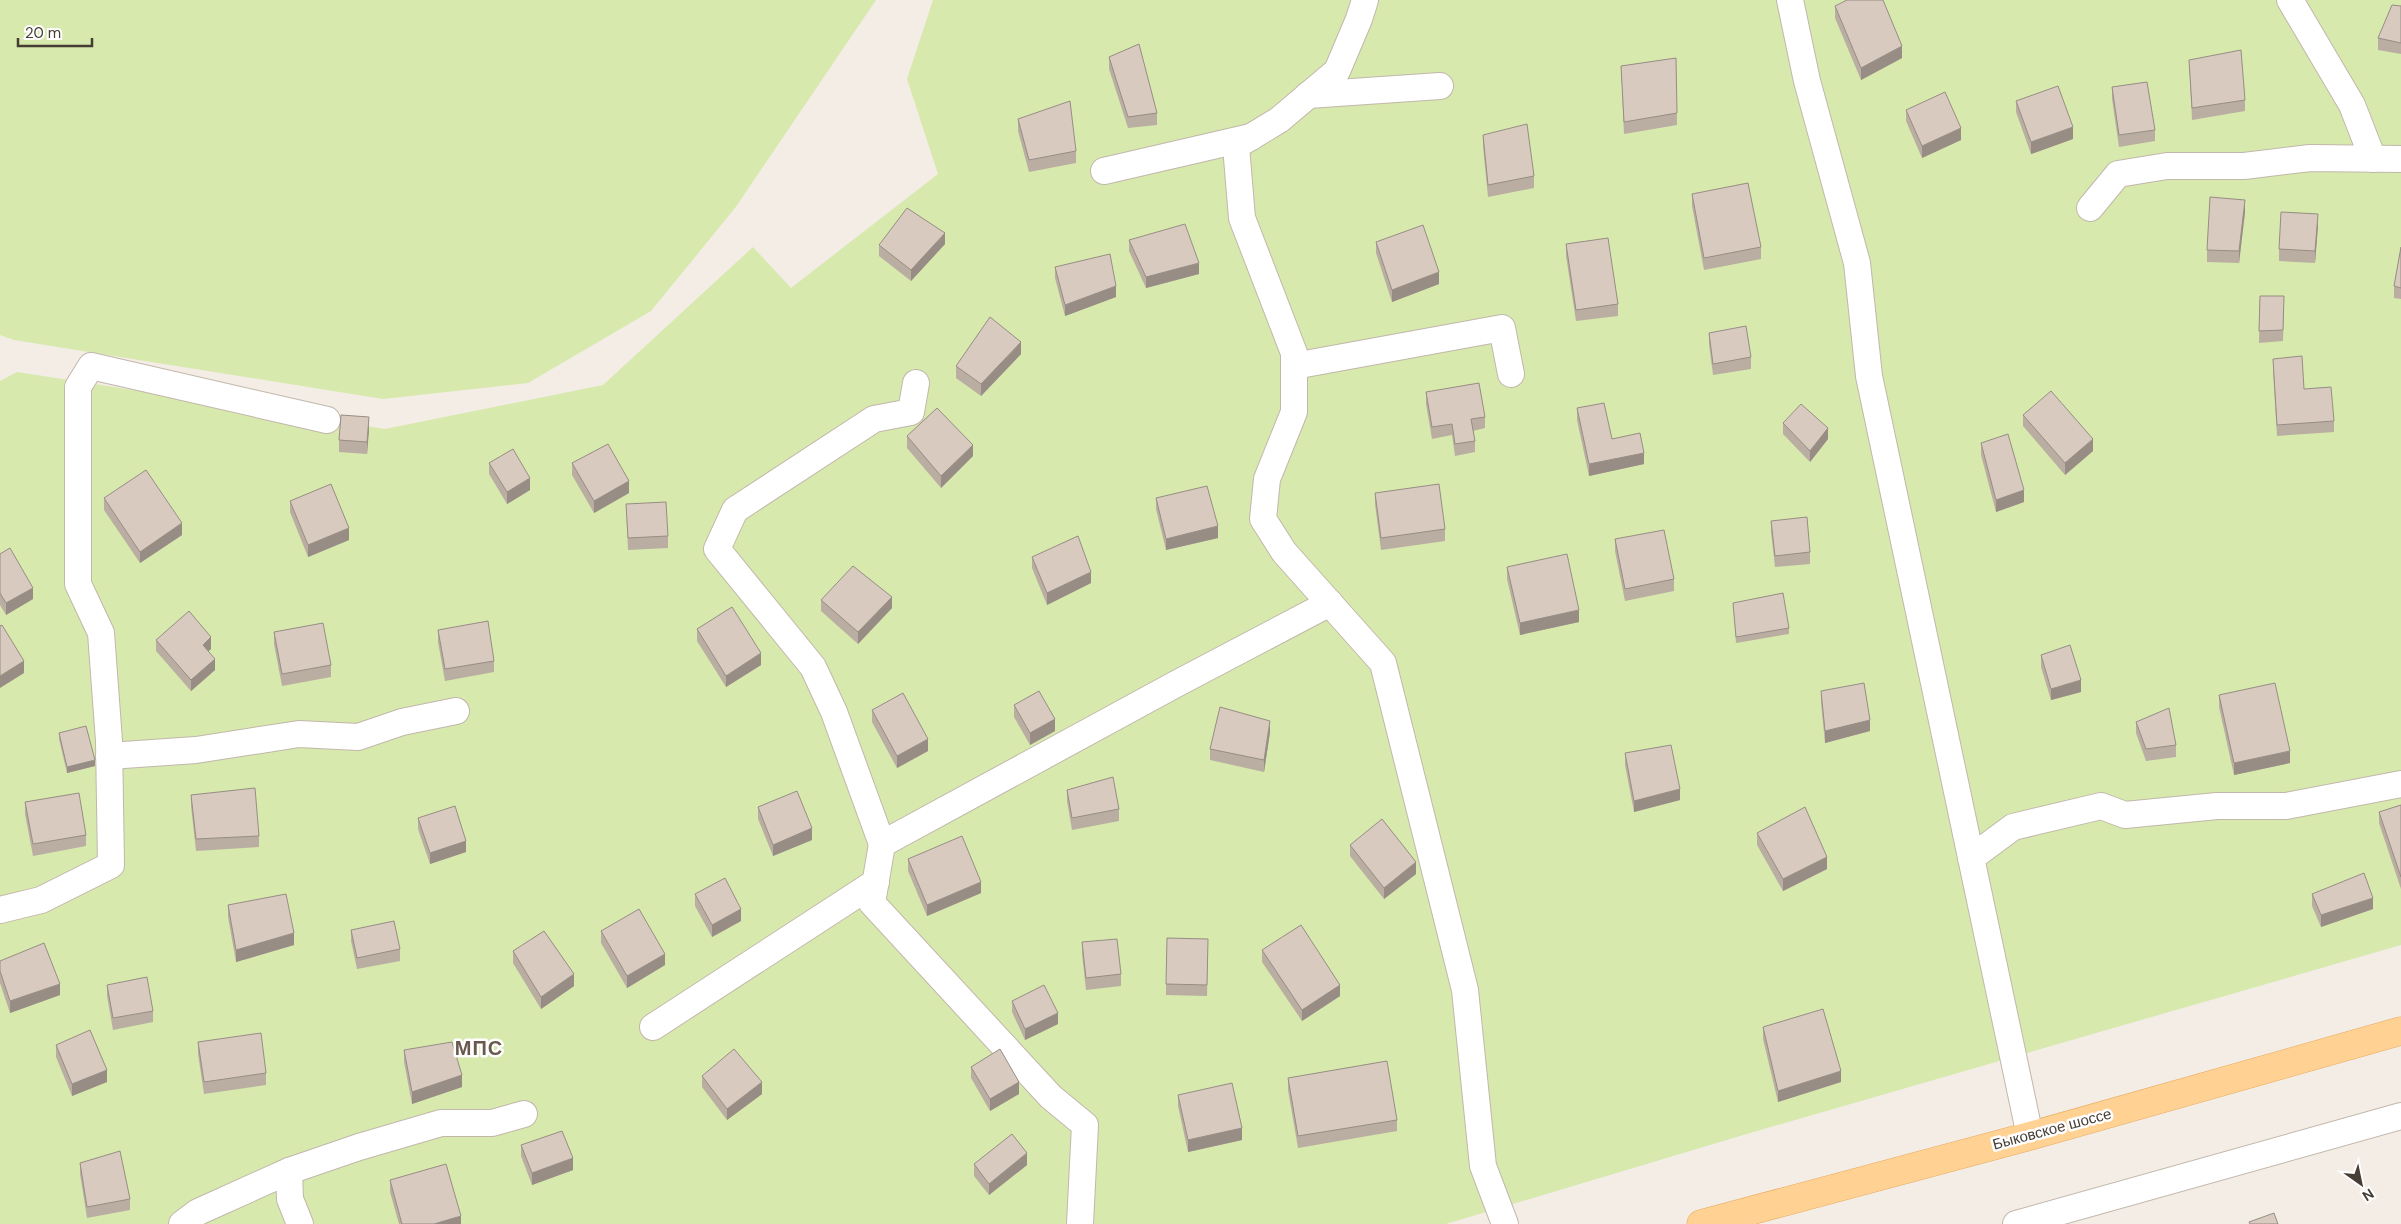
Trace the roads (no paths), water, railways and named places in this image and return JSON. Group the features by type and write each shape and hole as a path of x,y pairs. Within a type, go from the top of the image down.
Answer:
{"main road":[{"name":"Быковское шоссе","path":"1701,1224 2030,1136 2401,1031"}],"street":[{"path":"1364,0 1359,19 1337,71 1279,120 1236,146 1242,218 1294,352 1294,412 1267,479 1263,519 1284,552 1383,663 1391,702 1465,990 1483,1166 1506,1224"},
{"path":"1790,0 1807,81 1857,263 1869,376 2030,1136"},
{"path":"2290,0 2352,104 2373,159"},
{"path":"1308,95 1440,86"},
{"path":"1104,171 1252,136"},
{"path":"2090,208 2118,174 2167,166 2244,166 2310,158 2401,159"},
{"path":"1294,366 1502,328 1511,374"},
{"path":"0,910 41,900 111,866 109,756 101,633 78,584 78,387 91,366 327,420"},
{"path":"916,383 911,412 874,419 735,510 717,549 813,667 834,712 882,844 872,903 1051,1097 1085,1125 1080,1224"},
{"path":"882,844 1168,688 1330,603"},
{"path":"109,756 196,750 299,734 358,737 402,722 456,711"},
{"path":"1971,858 2013,827 2101,806 2124,815 2217,806 2286,806 2401,784"},
{"path":"653,1027 876,882"},
{"path":"182,1224 198,1212 289,1171 441,1123 492,1123 524,1114"},
{"path":"2016,1224 2401,1116"},
{"path":"289,1171 290,1199 300,1224"}],"district":[{"name":"МПС","path":"479,1048"}]}
